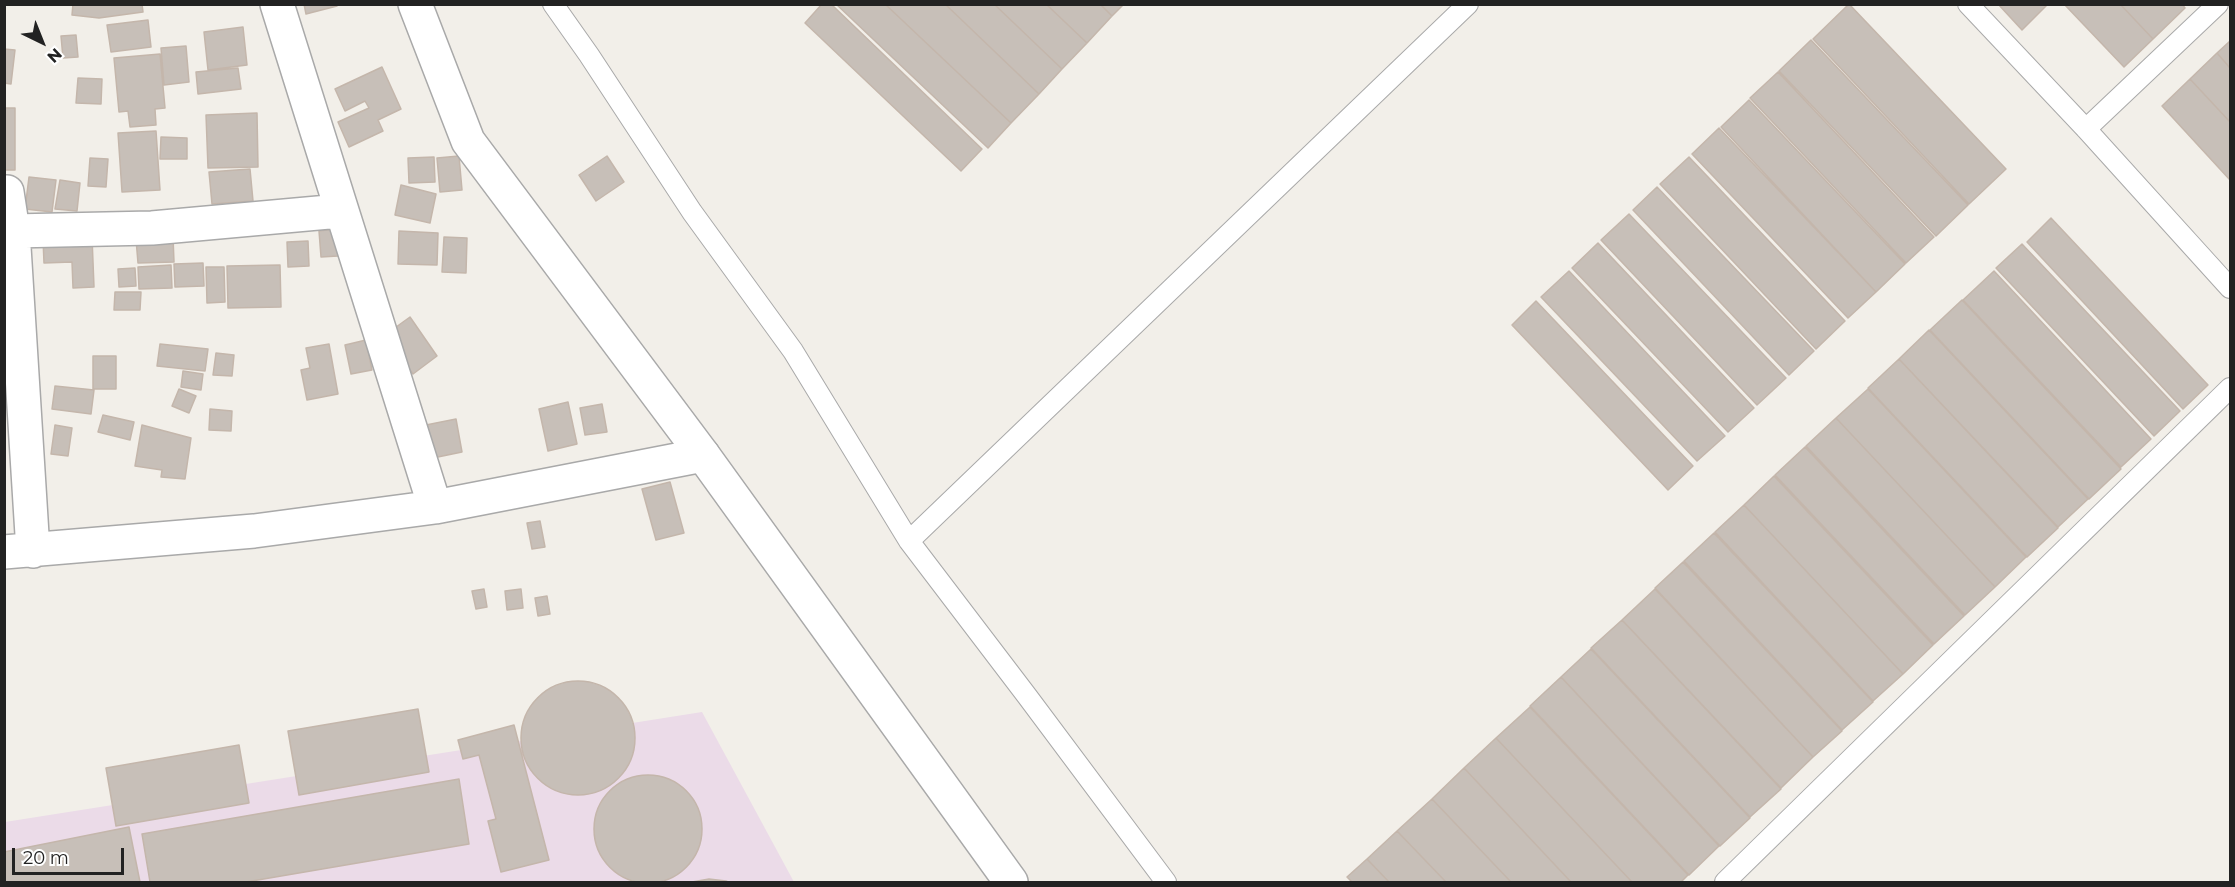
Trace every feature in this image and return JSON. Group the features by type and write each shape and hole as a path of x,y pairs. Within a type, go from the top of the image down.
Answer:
{"street":[{"path":"277,4 340,211 370,298 435,507"},
{"path":"415,4 468,141 703,455 1011,882"},
{"path":"4,192 8,192 13,231 19,552 254,531 435,507 703,455"},
{"path":"13,231 152,228 340,211"}],"lane":[{"path":"553,4 590,56 692,212 793,351 909,541 1166,882"},
{"path":"909,541 1468,4"},
{"path":"1968,4 2086,129 2230,288"},
{"path":"2086,129 2218,4"},
{"path":"1725,882 2230,388"}],"shaded area":[{"path":"702,712 794,882 5,882 5,822"}],"building":[{"path":"73,4 142,4 143,12 99,18 72,15"},
{"path":"304,4 337,4 337,6 306,14"},
{"path":"822,4 831,4 982,149 961,171 805,23"},
{"path":"836,4 885,4 1011,123 988,148"},
{"path":"885,4 945,4 1039,94 1011,123"},
{"path":"945,4 994,4 1062,69 1039,94"},
{"path":"994,4 1046,4 1087,43 1062,69"},
{"path":"1046,4 1100,4 1112,16 1087,43"},
{"path":"1100,4 1124,4 1112,16"},
{"path":"1849,4 2006,169 1969,204 1813,39"},
{"path":"1998,4 2048,4 2022,30"},
{"path":"2064,4 2120,4 2153,39 2124,67"},
{"path":"2120,4 2182,4 2185,8 2153,39"},
{"path":"148,20 151,47 111,52 107,25"},
{"path":"243,27 247,65 208,70 204,32"},
{"path":"76,35 78,57 63,58 61,36"},
{"path":"1811,40 1968,205 1936,236 1779,71"},
{"path":"2230,41 2230,68 2217,53"},
{"path":"186,46 189,82 164,85 161,48"},
{"path":"4,49 15,50 11,84 4,83"},
{"path":"2217,53 2230,68 2230,122 2190,79"},
{"path":"160,54 165,108 155,109 156,125 130,127 128,111 119,112 114,58"},
{"path":"382,67 401,109 378,120 383,131 349,147 338,122 369,108 365,101 345,111 335,89"},
{"path":"238,68 241,89 198,94 196,72"},
{"path":"1778,72 1934,237 1906,263 1750,98"},
{"path":"78,78 102,79 101,104 76,103"},
{"path":"2190,79 2230,122 2230,180 2162,106"},
{"path":"1749,100 1905,264 1876,292 1721,127"},
{"path":"4,108 15,108 15,170 4,170"},
{"path":"257,113 258,167 208,168 206,115"},
{"path":"1719,128 1876,292 1848,318 1692,154"},
{"path":"156,131 160,190 122,192 118,133"},
{"path":"161,137 187,138 187,159 160,159"},
{"path":"459,156 462,190 440,192 437,158"},
{"path":"607,156 624,182 596,201 579,175"},
{"path":"434,157 435,182 409,183 408,158"},
{"path":"1689,157 1845,321 1816,349 1660,184"},
{"path":"90,158 108,159 106,187 88,186"},
{"path":"250,169 253,201 212,204 209,172"},
{"path":"29,177 56,180 52,212 25,209"},
{"path":"60,180 80,183 77,211 55,209"},
{"path":"401,185 436,194 430,223 395,215"},
{"path":"1657,187 1814,351 1789,375 1633,210"},
{"path":"1629,214 1786,378 1757,405 1601,240"},
{"path":"2051,218 2208,385 2183,409 2027,242"},
{"path":"335,229 338,256 321,257 319,231"},
{"path":"399,231 438,233 437,265 398,264"},
{"path":"92,237 94,287 73,288 72,262 44,263 43,239"},
{"path":"173,237 174,262 138,263 136,239"},
{"path":"444,237 467,238 466,273 442,272"},
{"path":"308,241 309,266 288,267 287,242"},
{"path":"1598,243 1754,408 1728,432 1572,268"},
{"path":"2022,244 2180,411 2154,436 1996,268"},
{"path":"203,263 204,286 175,287 174,264"},
{"path":"171,265 172,288 139,289 138,267"},
{"path":"280,265 281,307 228,308 227,266"},
{"path":"206,267 224,267 225,302 207,303"},
{"path":"135,268 136,286 119,287 118,269"},
{"path":"1569,271 1725,436 1697,461 1541,297"},
{"path":"1994,271 2151,439 2121,467 1963,300"},
{"path":"115,292 141,292 140,310 114,310"},
{"path":"1962,300 2121,469 2089,499 1930,330"},
{"path":"1536,301 1693,466 1668,490 1512,325"},
{"path":"410,317 437,356 413,374 385,335"},
{"path":"1929,330 2088,499 2058,527 1899,359"},
{"path":"366,340 372,370 351,374 345,345"},
{"path":"160,344 208,349 205,371 157,366"},
{"path":"329,344 338,394 307,400 301,370 310,368 306,348"},
{"path":"216,353 234,355 232,376 213,375"},
{"path":"93,356 116,356 116,389 93,389"},
{"path":"1899,359 2058,528 2027,557 1868,388"},
{"path":"183,371 203,374 201,390 181,387"},
{"path":"55,386 94,390 91,414 52,409"},
{"path":"179,389 196,396 189,413 172,406"},
{"path":"1868,389 2026,557 1995,587 1836,418"},
{"path":"568,402 577,444 548,451 539,409"},
{"path":"602,404 607,432 585,435 580,408"},
{"path":"210,409 232,411 231,431 209,430"},
{"path":"103,415 134,422 130,440 98,432"},
{"path":"1836,418 1995,587 1965,615 1806,446"},
{"path":"456,419 462,452 433,458 426,425"},
{"path":"55,425 72,428 68,456 51,454"},
{"path":"142,425 191,438 185,479 161,477 162,470 135,466"},
{"path":"1805,447 1964,616 1934,644 1775,475"},
{"path":"1774,476 1933,645 1903,674 1744,505"},
{"path":"670,482 684,533 656,540 642,489"},
{"path":"1744,505 1903,674 1873,701 1715,532"},
{"path":"540,521 545,547 532,549 527,523"},
{"path":"1714,533 1873,702 1842,730 1684,561"},
{"path":"1683,562 1842,731 1813,757 1655,588"},
{"path":"484,589 487,607 476,609 472,591"},
{"path":"521,589 523,608 507,610 505,591"},
{"path":"1655,589 1813,757 1781,788 1622,620"},
{"path":"547,596 550,614 538,616 535,598"},
{"path":"1622,620 1781,789 1750,817 1591,648"},
{"path":"1591,649 1750,818 1720,846 1561,677"},
{"path":"1561,677 1719,846 1689,875 1530,706"},
{"path":"578,681 600,685 618,698 631,716 635,738 631,760 618,778 600,791 578,795 556,791 538,778 525,760 521,738 525,716 538,698 556,685"},
{"path":"1530,707 1688,875 1681,882 1632,882 1496,738"},
{"path":"418,709 429,772 299,795 288,731"},
{"path":"514,725 549,860 501,872 488,821 496,819 479,755 463,759 458,740"},
{"path":"1496,738 1632,882 1571,882 1464,768"},
{"path":"239,745 249,803 116,826 106,768"},
{"path":"1464,768 1571,882 1511,882 1432,799"},
{"path":"648,775 669,779 687,790 698,808 702,829 698,850 687,868 669,879 648,883 627,879 609,868 598,850 594,829 598,808 609,790 627,779"},
{"path":"459,779 469,844 246,882 150,882 142,834"},
{"path":"1432,799 1511,882 1446,882 1397,831"},
{"path":"129,827 140,882 4,882 4,852"},
{"path":"1397,831 1446,882 1389,882 1367,859"},
{"path":"1367,859 1389,882 1352,882 1347,877"},
{"path":"709,879 726,881 728,882 692,882"}]}
